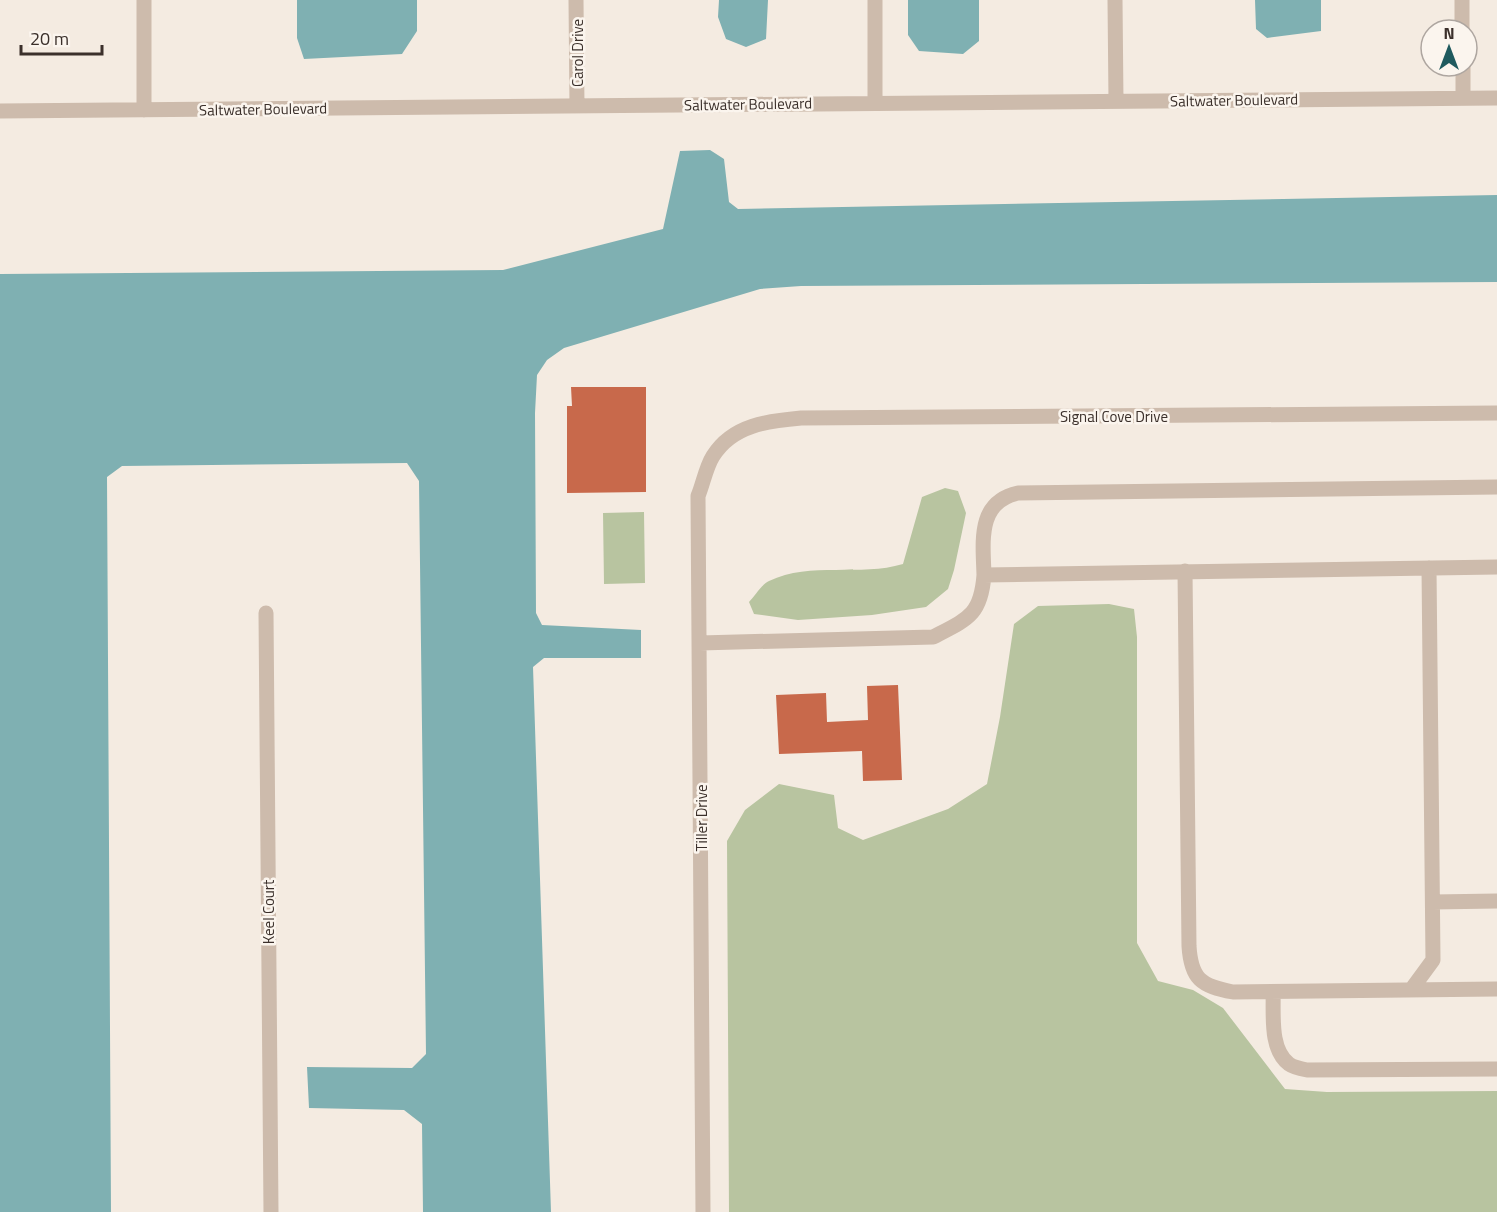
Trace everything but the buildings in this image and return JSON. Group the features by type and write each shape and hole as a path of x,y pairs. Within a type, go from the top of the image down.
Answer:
{"street":[{"path":"144,0 144,110"},
{"name":"Carol Drive","path":"576,0 577,106"},
{"path":"874,0 875,103"},
{"path":"1115,0 1116,101"},
{"path":"1462,0 1462,18"},
{"path":"1463,78 1463,98"},
{"name":"Saltwater Boulevard","path":"0,111 1497,98"},
{"name":"Signal Cove Drive","path":"735,435 757,423 802,418 1497,413"},
{"name":"Tiller Drive","path":"704,1212 698,496 714,456 735,435"},
{"path":"700,643 933,636 957,625 975,611 982,597 983,533 988,513 1002,496 1018,493 1497,487"},
{"path":"984,574 1497,567"},
{"path":"1411,990 1433,960 1429,568"},
{"path":"1185,571 1190,964 1198,980 1213,988 1233,992 1497,989"},
{"name":"Keel Court","path":"266,613 271,1212"},
{"path":"1433,902 1497,901"},
{"path":"1273,992 1274,1033 1279,1049 1288,1064 1306,1070 1497,1069"}],"green space":[{"path":"945,488 958,491 966,513 948,589 926,607 872,615 798,620 754,614 749,602 766,583 785,575 819,570 887,568 903,564 922,497"},
{"path":"644,512 645,583 604,584 603,513"},
{"path":"1109,604 1134,609 1137,637 1137,943 1158,981 1193,990 1223,1008 1285,1089 1327,1092 1497,1091 1497,1212 729,1212 727,841 745,810 779,784 834,795 838,828 863,840 948,809 987,784 1014,624 1038,606"}],"water":[{"path":"297,0 417,0 417,31 402,54 304,59 297,38"},
{"path":"719,0 768,0 766,39 746,47 726,39 718,17"},
{"path":"908,0 979,0 979,41 963,54 919,51 908,35"},
{"path":"1255,0 1321,0 1321,31 1267,38 1256,29"},
{"path":"710,150 724,159 729,202 738,209 1497,195 1497,282 801,286 760,289 564,348 547,360 537,375 535,413 536,613 542,625 641,630 641,658 544,658 533,667 551,1212 423,1212 422,1124 404,1110 309,1108 307,1067 412,1068 426,1054 419,481 407,463 122,466 107,477 111,1212 0,1212 0,274 503,270 663,229 680,151"}]}
